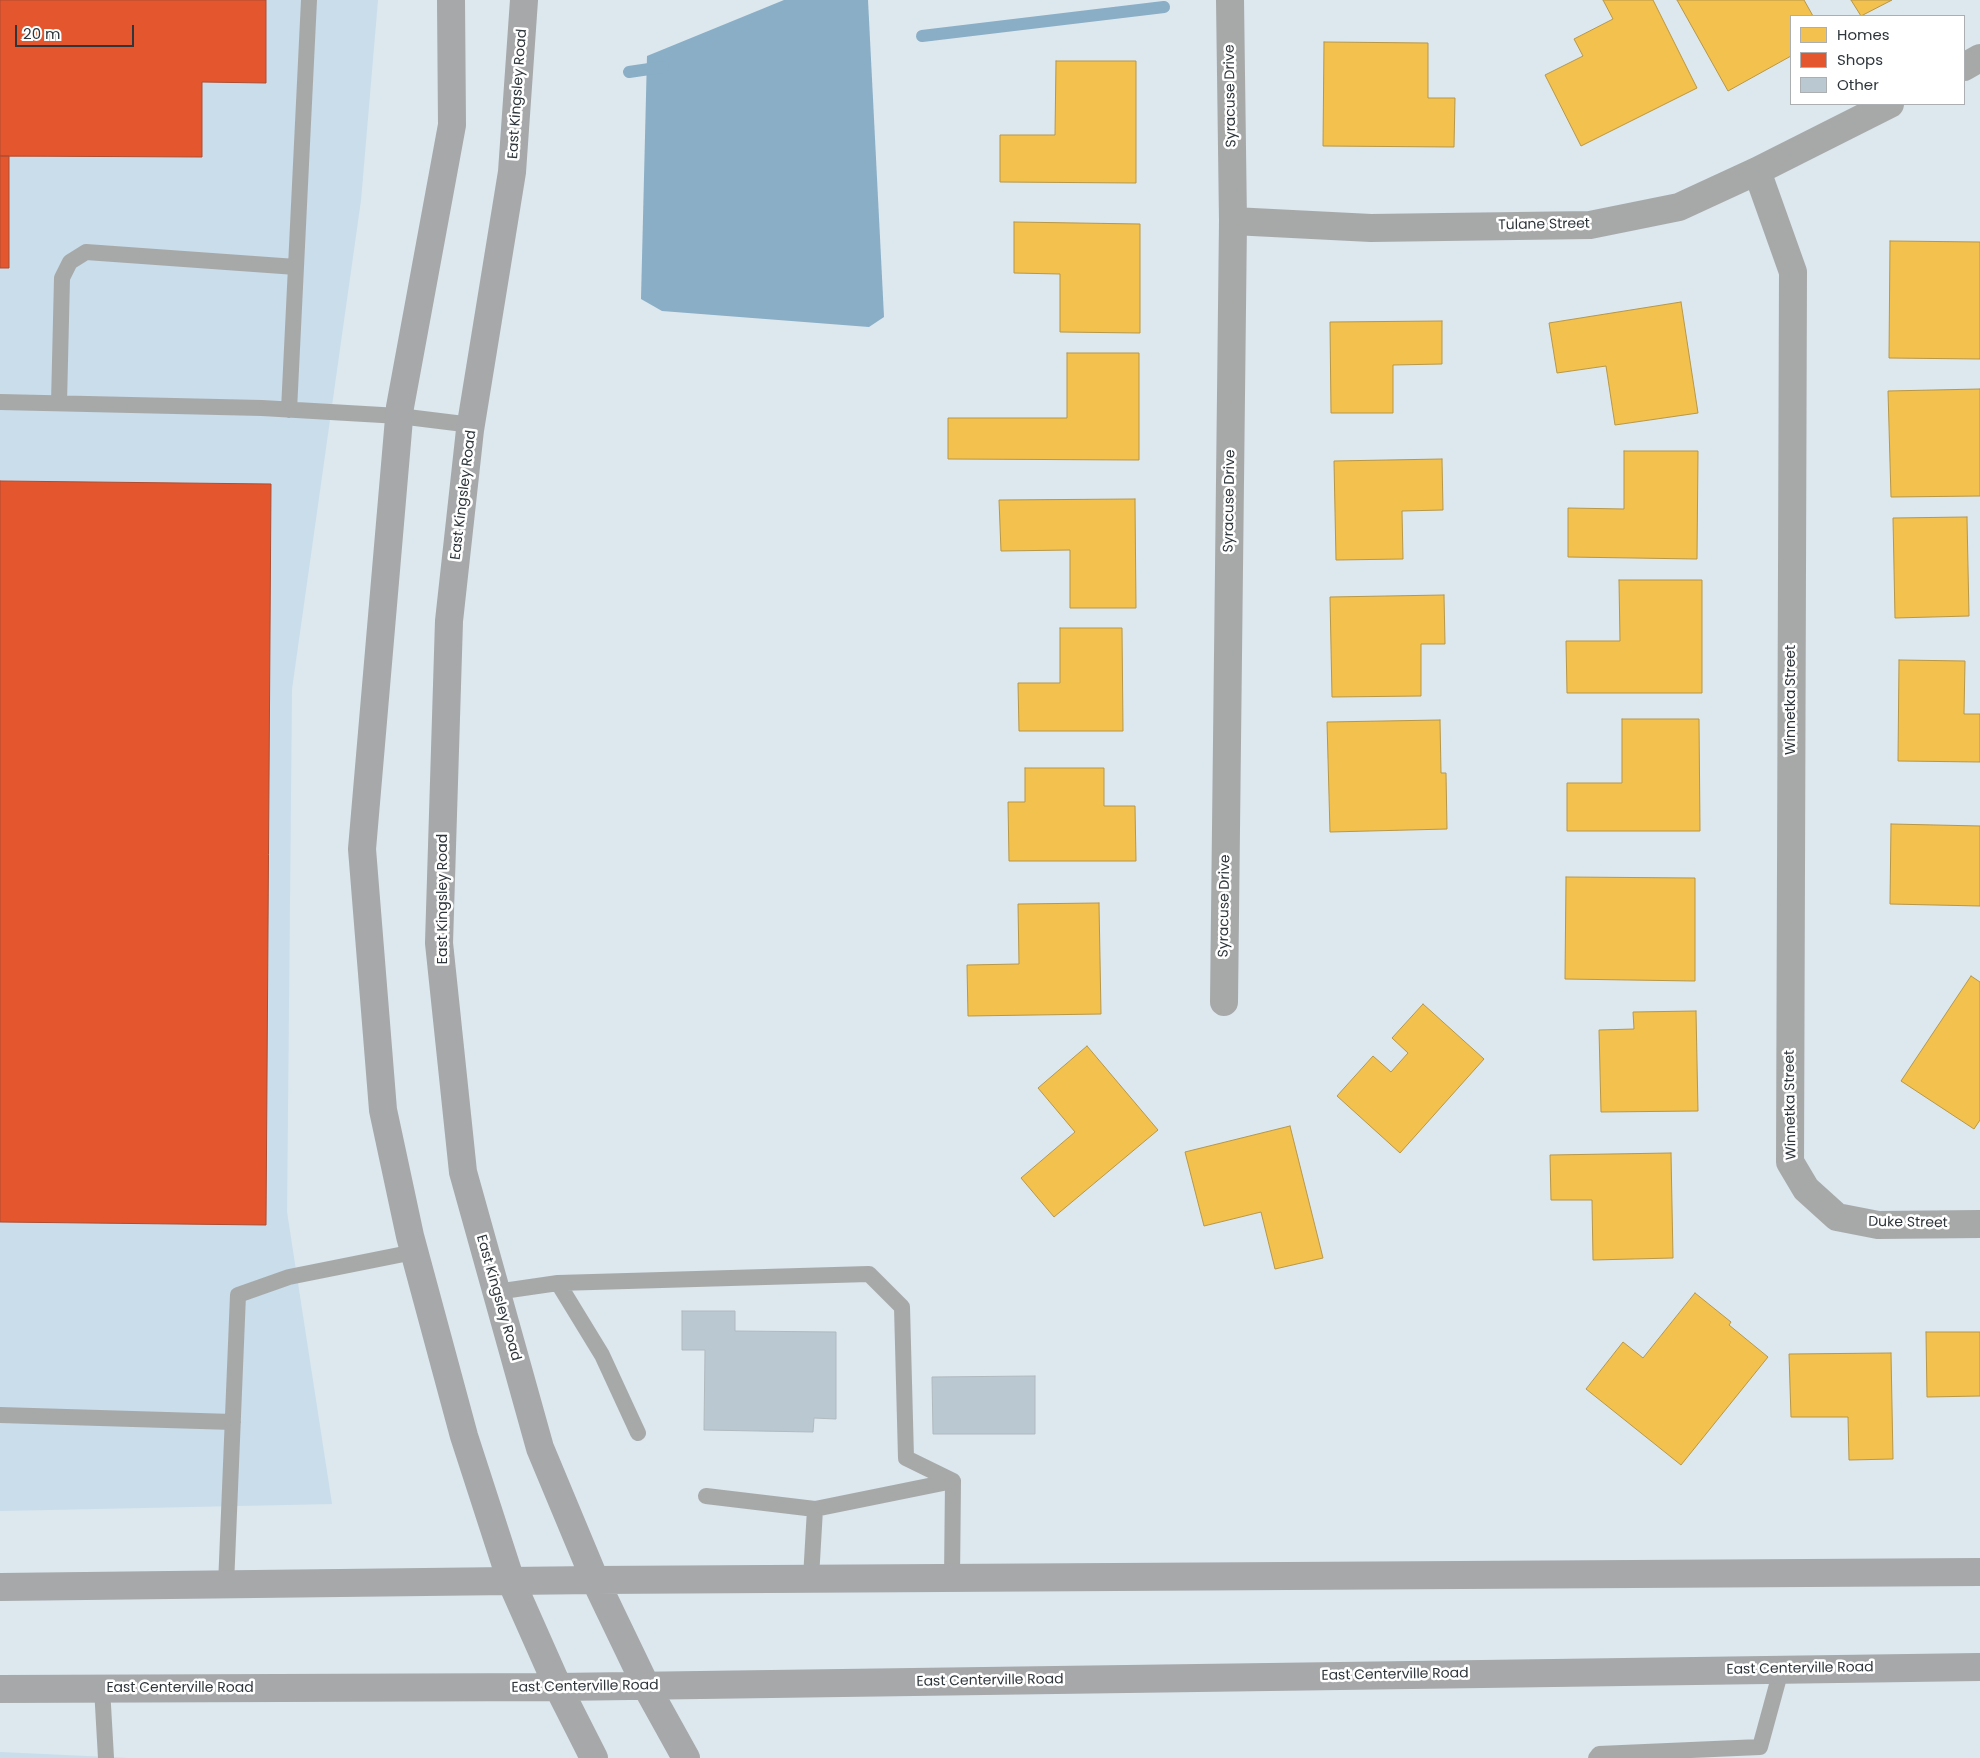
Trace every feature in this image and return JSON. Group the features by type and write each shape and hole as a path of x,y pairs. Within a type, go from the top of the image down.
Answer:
{"main road":[{"path":"451,0 452,125 399,416 362,849 383,1110 414,1252 464,1436 512,1581 558,1688 594,1758"},
{"name":"East Kingsley Road","path":"524,0 512,172 472,425 450,621 439,943 463,1172 540,1448 595,1580 646,1686 686,1758"},
{"path":"0,1587 812,1578 1980,1572"},
{"name":"East Centerville Road","path":"0,1689 558,1688 1980,1667"}],"street":[{"name":"Syracuse Drive","path":"1224,1002 1233,221 1230,0"},
{"path":"1965,66 1980,58"},
{"name":"Tulane Street","path":"1233,221 1371,228 1590,225 1679,207 1757,171 1888,105"},
{"name":"Winnetka Street","path":"1757,171 1793,272 1790,1162 1806,1189 1837,1217"},
{"name":"Duke Street","path":"1837,1217 1878,1225 1980,1224"}],"lane":[{"path":"289,410 309,0"},
{"path":"60,403 62,278 70,262 86,252 296,267"},
{"path":"0,402 289,410 399,416 472,425"},
{"path":"226,1585 238,1295 289,1277 414,1252"},
{"path":"496,1292 558,1284 869,1274 902,1307 906,1458 953,1480"},
{"path":"558,1284 602,1355 638,1433"},
{"path":"0,1415 233,1422"},
{"path":"706,1496 815,1509 953,1480"},
{"path":"952,1578 953,1480"},
{"path":"812,1578 815,1509"},
{"path":"1596,1758 1599,1754 1760,1746 1781,1670"},
{"path":"102,1688 106,1758"}],"shaded area":[{"path":"0,0 378,0 361,200 292,689 287,1212 332,1504 0,1511"},
{"path":"0,1752 129,1758 0,1758"}],"water":[{"path":"784,0 868,0 884,317 869,327 662,311 641,299 647,56"}],"building: Homes":[{"path":"1603,0 1653,0 1697,88 1581,146 1545,75 1583,56 1574,39 1613,19"},
{"path":"1677,0 1804,0 1812,15 1790,15 1790,57 1728,91"},
{"path":"1851,0 1892,0 1863,15 1860,15"},
{"path":"1324,42 1428,43 1428,98 1455,98 1454,147 1323,146"},
{"path":"1056,61 1136,61 1136,183 1000,182 1000,135 1055,135"},
{"path":"1014,222 1140,224 1140,333 1060,332 1060,274 1014,273"},
{"path":"1890,241 1980,242 1980,359 1889,358"},
{"path":"1681,302 1698,413 1615,425 1606,366 1557,373 1549,323"},
{"path":"1442,321 1442,364 1393,365 1393,413 1331,413 1330,322"},
{"path":"1067,353 1139,353 1139,460 948,459 948,418 1067,418"},
{"path":"1980,389 1980,496 1891,497 1888,391"},
{"path":"1624,451 1698,451 1697,559 1568,557 1568,508 1624,509"},
{"path":"1442,459 1443,510 1402,511 1403,559 1336,560 1334,461"},
{"path":"1135,499 1136,608 1070,608 1070,550 1001,551 999,500"},
{"path":"1967,517 1969,616 1895,618 1893,518"},
{"path":"1619,580 1702,580 1702,693 1567,693 1566,641 1620,641"},
{"path":"1444,595 1445,644 1421,644 1421,696 1332,697 1330,597"},
{"path":"1060,628 1122,628 1123,731 1019,731 1018,683 1060,683"},
{"path":"1899,660 1965,661 1964,714 1980,714 1980,762 1898,761"},
{"path":"1622,719 1699,719 1700,831 1567,831 1567,783 1622,783"},
{"path":"1440,720 1441,773 1446,773 1447,829 1330,832 1327,722"},
{"path":"1025,768 1104,768 1104,806 1135,806 1136,861 1009,861 1008,802 1025,802"},
{"path":"1891,824 1980,826 1980,906 1890,904"},
{"path":"1566,877 1695,878 1695,981 1565,979"},
{"path":"1099,903 1101,1014 968,1016 967,965 1019,964 1018,904"},
{"path":"1971,976 1980,982 1980,1120 1974,1129 1901,1081"},
{"path":"1423,1004 1484,1059 1400,1153 1337,1096 1373,1056 1391,1072 1408,1053 1392,1038"},
{"path":"1696,1011 1698,1111 1601,1112 1599,1030 1634,1029 1633,1012"},
{"path":"1087,1046 1158,1130 1054,1217 1021,1178 1075,1132 1038,1088"},
{"path":"1290,1126 1323,1258 1275,1269 1261,1212 1204,1226 1185,1152"},
{"path":"1671,1153 1673,1258 1593,1260 1592,1200 1551,1200 1550,1155"},
{"path":"1695,1293 1731,1322 1729,1325 1768,1357 1681,1465 1586,1389 1623,1342 1643,1358"},
{"path":"1926,1332 1980,1332 1980,1396 1927,1397"},
{"path":"1891,1353 1893,1459 1849,1460 1848,1417 1791,1417 1789,1354"}],"building: Shops":[{"path":"0,0 266,0 266,83 202,82 202,157 0,156"},
{"path":"0,156 9,156 9,268 0,268"},
{"path":"0,481 271,484 266,1225 0,1222"}],"building: Other":[{"path":"682,1311 735,1311 735,1331 836,1332 836,1419 814,1418 813,1432 704,1430 705,1350 682,1350"},
{"path":"1035,1376 1035,1434 933,1434 932,1377"}],"waterway":[{"path":"922,36 1164,7"},
{"path":"629,72 663,67"}]}
